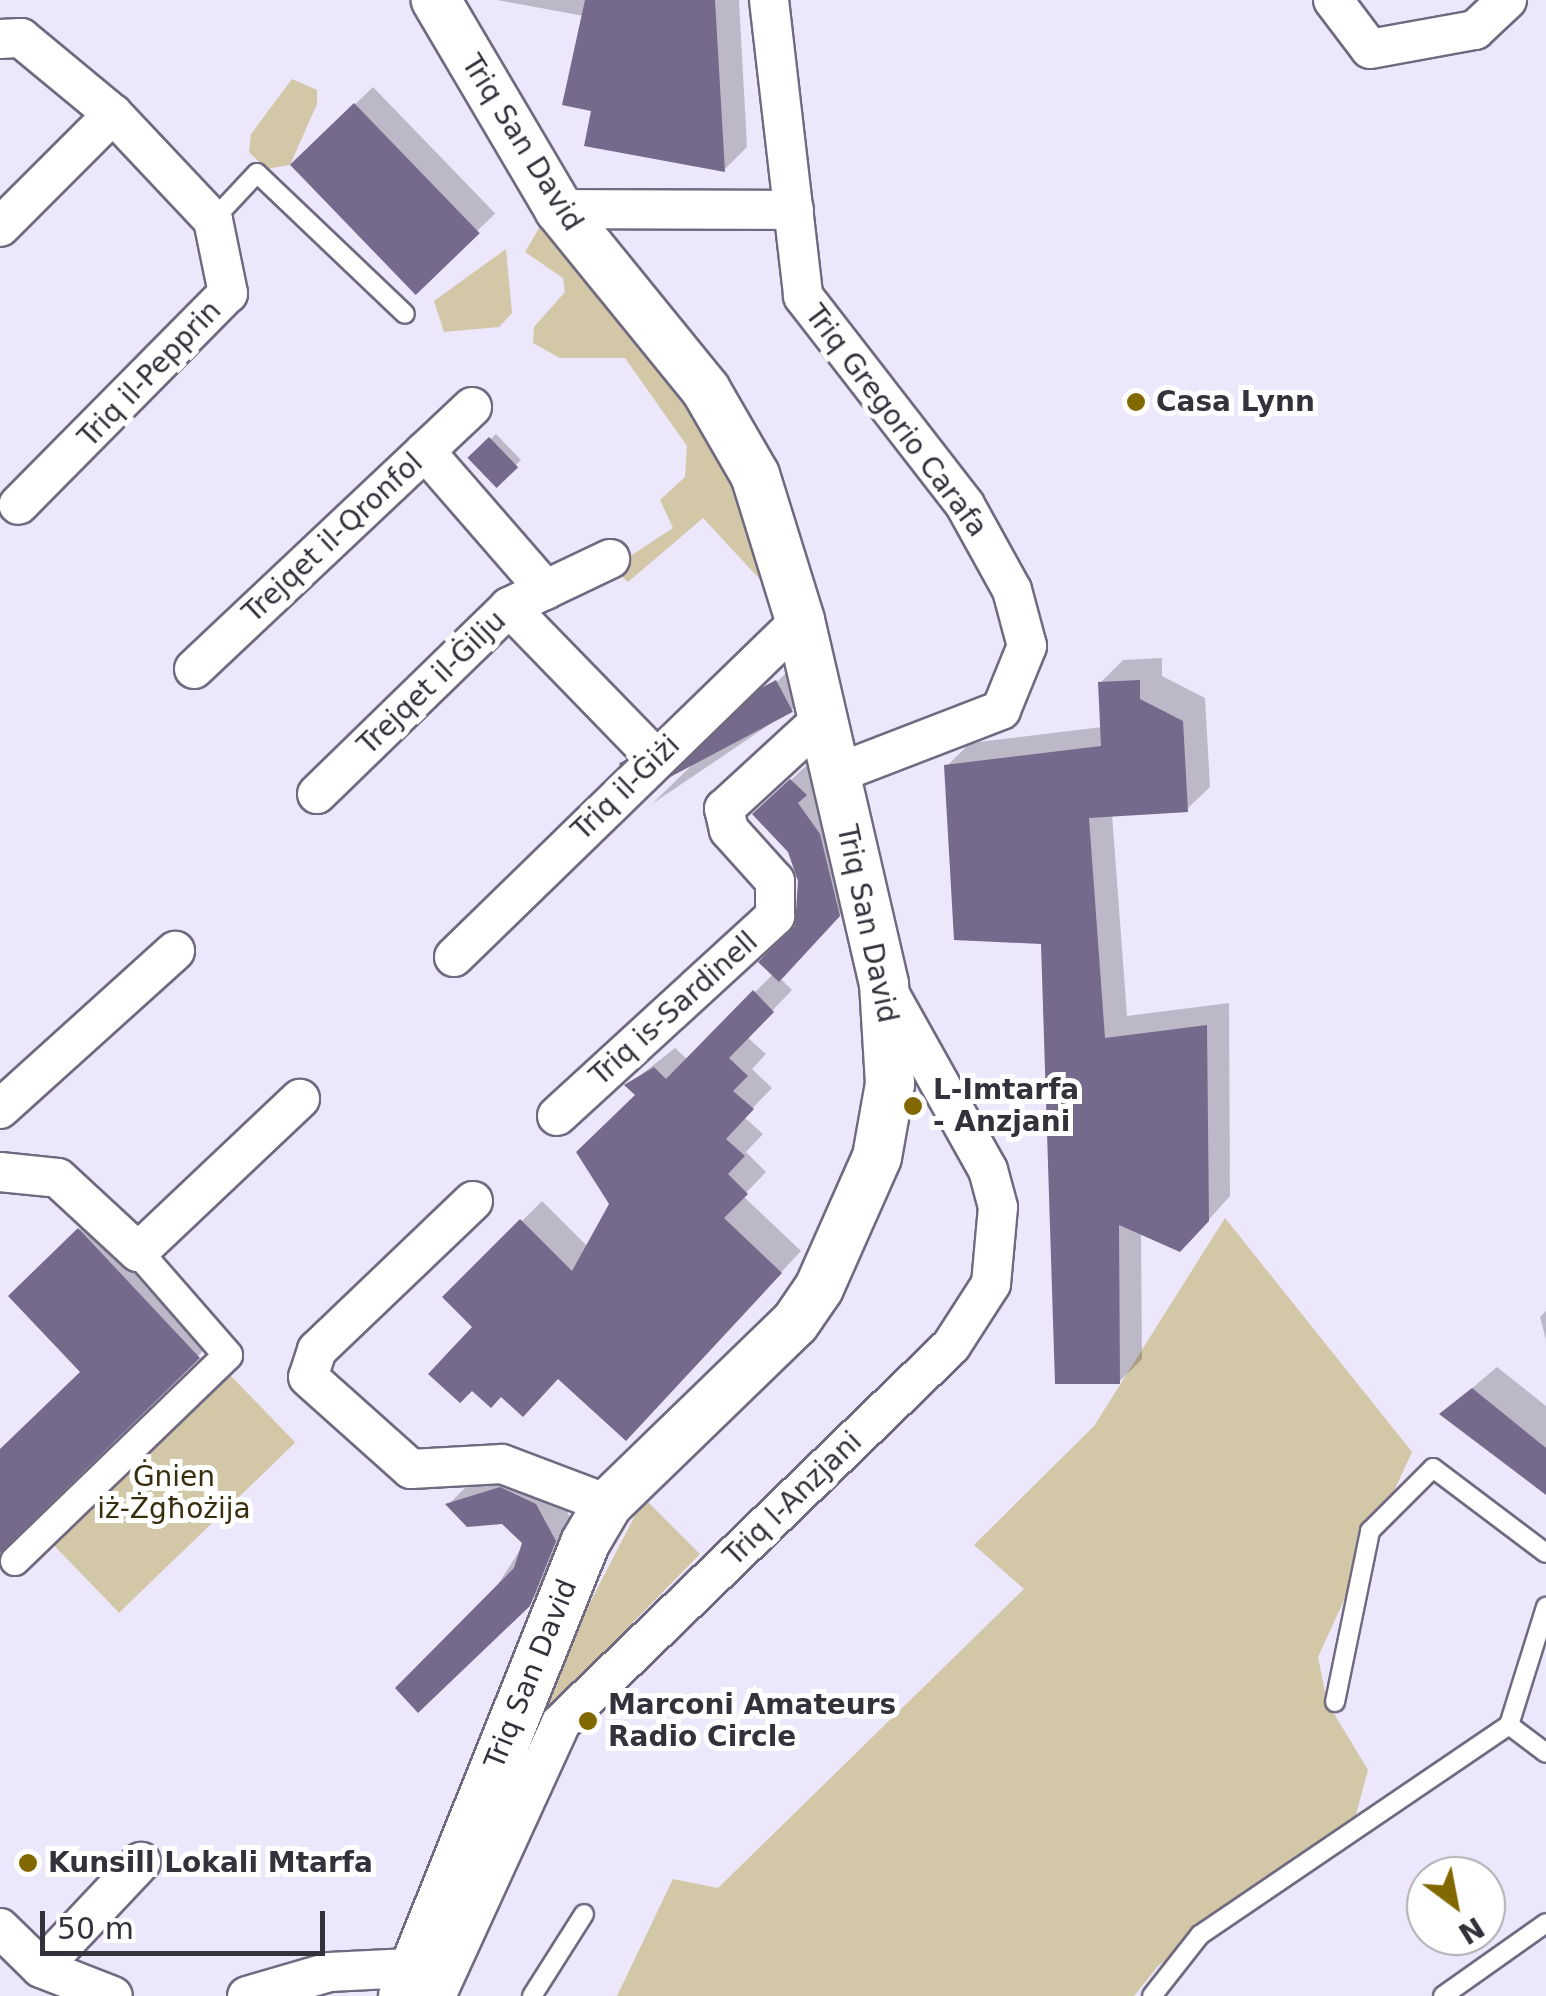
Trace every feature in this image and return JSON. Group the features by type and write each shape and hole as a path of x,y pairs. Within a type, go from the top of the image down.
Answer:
{"street":[{"name":"Triq San David","path":"416,1987 608,1504 794,1323 843,1243 886,1118 884,984 800,620 733,430 558,209 436,0"},
{"name":"Triq Gregorio Carafa","path":"769,0 794,210 813,320 966,505 1012,590 1027,646 1002,710 835,774"},
{"path":"1334,0 1370,48 1475,30 1507,0"},
{"path":"0,40 21,38 113,114 213,220"},
{"path":"0,226 113,114"},
{"path":"558,209 794,210"},
{"name":"Triq il-Pepprin","path":"18,505 228,293 213,220"},
{"name":"Trejqet il-Qronfol","path":"194,669 472,407"},
{"path":"425,451 546,590"},
{"name":"Trejqet il-Ġilju","path":"316,794 509,607 610,558"},
{"path":"509,607 656,758"},
{"name":"Triq il-Ġiżi","path":"454,957 800,620"},
{"name":"Triq is-Sardinell","path":"557,1116 774,916 775,881 730,830 724,809 822,719"},
{"path":"0,1109 175,950"},
{"name":"Triq l-Anzjani","path":"416,1987 561,1723 951,1346 991,1284 999,1248 988,1170 884,984"},
{"path":"138,1252 300,1098"},
{"path":"0,1172 58,1178 138,1252 228,1355 15,1561"},
{"path":"473,1200 306,1368 410,1469 502,1464 608,1504"},
{"path":"42,1968 140,1862"},
{"path":"0,1928 42,1968 113,1996"},
{"path":"247,1996 329,1972 416,1987"}],"lane":[{"path":"213,220 256,173 405,314"},
{"path":"1335,1702 1370,1531 1434,1468 1546,1553"},
{"path":"1152,1996 1200,1936 1509,1725 1546,1607"},
{"path":"1509,1725 1546,1753"},
{"path":"532,1996 584,1914"},
{"path":"1443,1996 1546,1923"}],"green space":[{"path":"292,79 317,90 317,104 290,165 266,169 249,152 251,134"},
{"path":"542,223 714,431 782,603 703,518 628,582 612,568 673,528 660,500 685,477 687,446 625,358 560,358 533,343 534,327 565,292 563,278 525,252"},
{"path":"506,249 512,313 499,327 444,332 434,301"},
{"path":"1225,1218 1412,1452 1318,1657 1327,1702 1368,1770 1354,1822 1158,1966 1134,1996 617,1996 673,1879 718,1888 1024,1589 974,1545 1094,1426"},
{"name":"Ġnien iż-Żgħożija","path":"230,1375 295,1443 119,1613 54,1545"},
{"path":"644,1498 700,1554 541,1716 544,1692"}],"building":[{"path":"585,0 715,0 725,172 584,146 591,111 562,105"},
{"path":"354,103 480,233 416,295 290,165"},
{"path":"489,437 518,467 497,488 467,458"},
{"path":"776,680 793,712 636,795 619,764"},
{"path":"1140,680 1140,699 1183,721 1188,812 1089,818 1105,1038 1207,1025 1209,1221 1180,1252 1119,1225 1120,1384 1055,1384 1041,944 954,940 944,765 1101,746 1098,682"},
{"path":"790,779 807,795 798,803 820,834 840,916 779,982 758,962 795,926 798,881 788,852 752,814"},
{"path":"753,990 774,1012 729,1058 748,1076 733,1091 754,1109 726,1139 745,1156 728,1174 748,1194 724,1218 782,1273 626,1441 558,1379 523,1417 501,1397 491,1408 472,1391 460,1403 428,1374 472,1327 442,1297 520,1219 572,1271 609,1204 576,1152 635,1095 624,1085 654,1067 666,1079"},
{"path":"78,1228 200,1358 0,1553 0,1449 80,1372 8,1296"},
{"path":"1472,1388 1546,1448 1546,1495 1439,1414"},
{"path":"500,1487 536,1504 556,1541 530,1606 418,1713 395,1688 514,1568 522,1543 502,1524 467,1527 445,1504"}],"place":[{"name":"Casa Lynn","path":"1136,402"},
{"name":"L-Imtarfa - Anzjani","path":"913,1106"},
{"name":"Marconi Amateurs Radio Circle","path":"588,1721"},
{"name":"Kunsill Lokali Mtarfa","path":"28,1863"}]}
